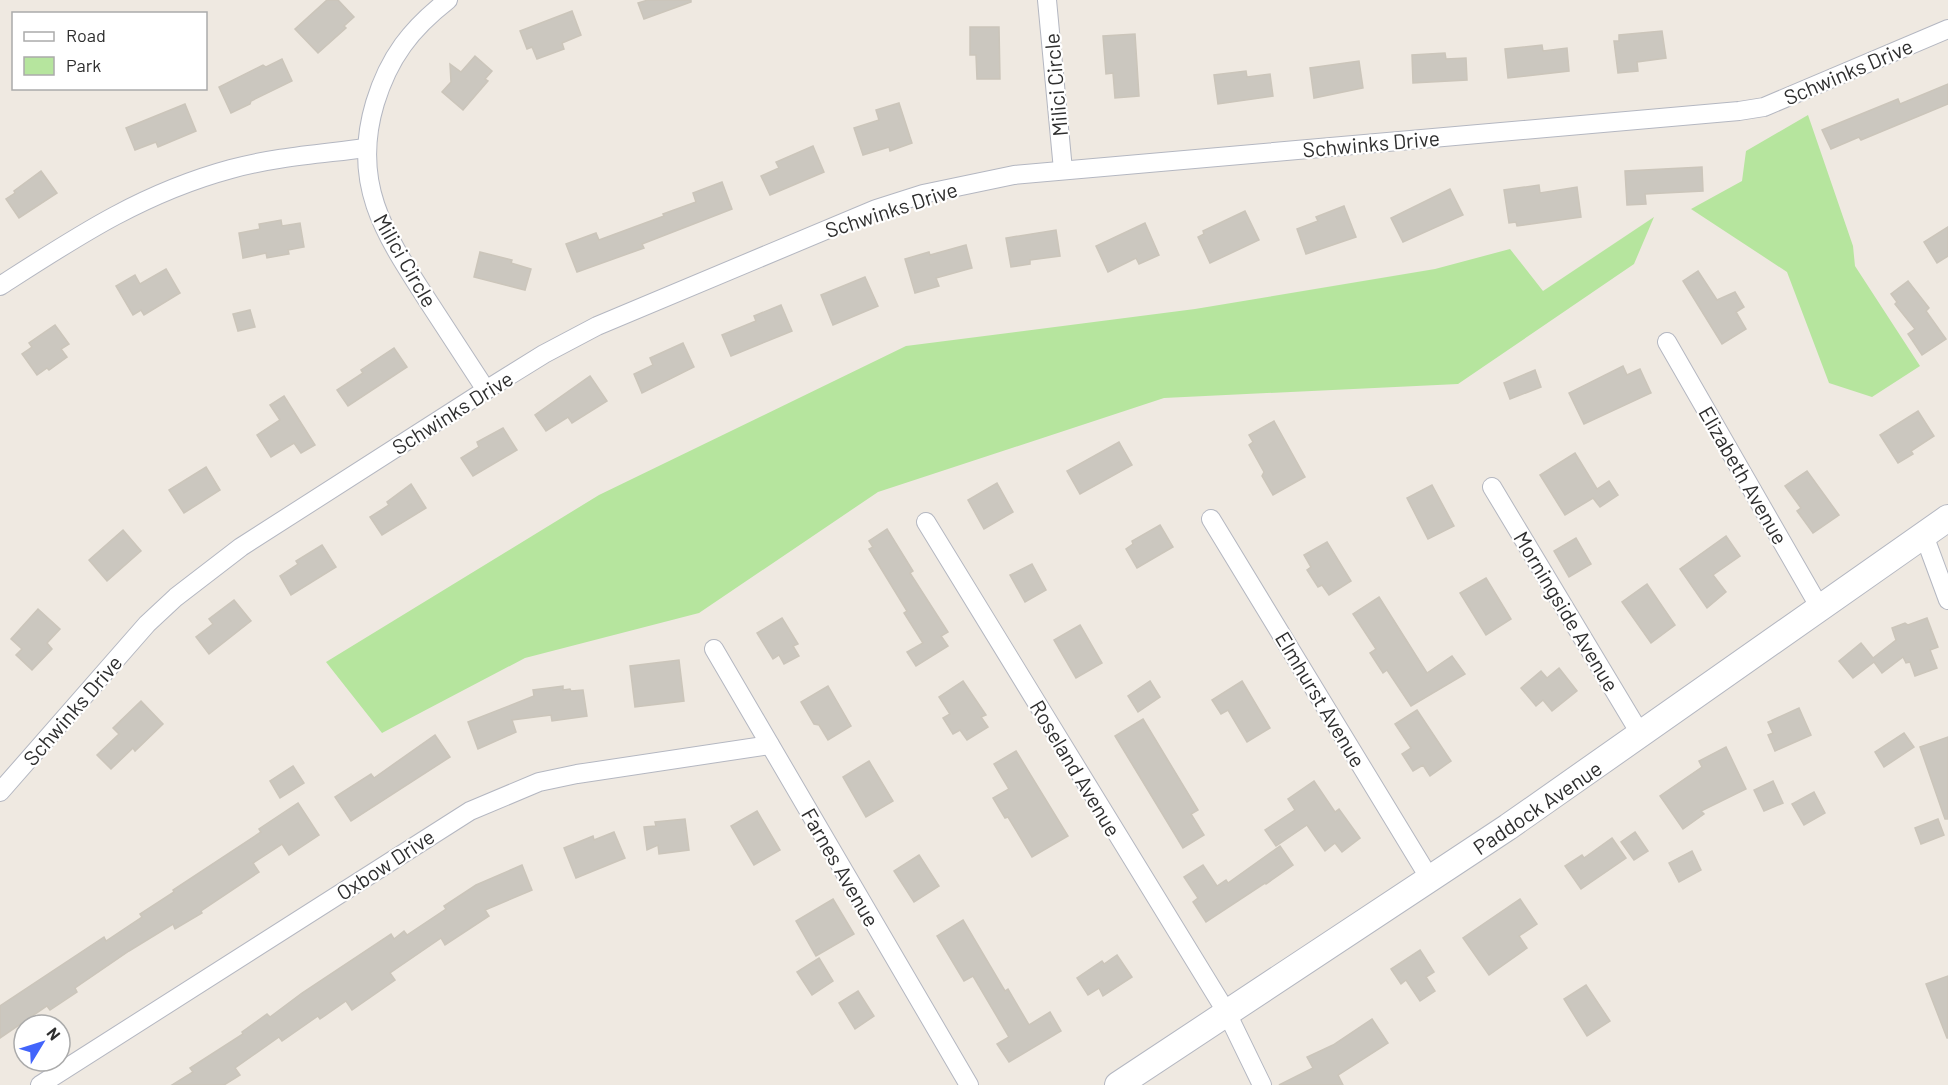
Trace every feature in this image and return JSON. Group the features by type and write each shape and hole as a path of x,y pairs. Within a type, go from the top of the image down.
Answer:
{"main road":[{"name":"Paddock Avenue","path":"1118,1085 1430,879 1641,735 1948,518"}],"street":[{"name":"Milici Circle","path":"448,0 426,17 407,37 393,58 381,85 371,116 366,148 369,184 379,217 397,253 486,390"},
{"name":"Milici Circle","path":"1047,0 1063,170"},
{"name":"Schwinks Drive","path":"0,792 147,624 176,597 241,547 544,354 597,326 876,209 923,194 1014,175 1764,107 1948,29"},
{"path":"0,286 94,226 136,204 181,185 232,169 275,160 366,148"},
{"name":"Elizabeth Avenue","path":"1667,342 1820,608"},
{"name":"Morningside Avenue","path":"1492,487 1641,735"},
{"name":"Elmhurst Avenue","path":"1211,519 1430,879"},
{"name":"Roseland Avenue","path":"926,522 1227,1013 1262,1085"},
{"path":"1924,535 1948,600"},
{"name":"Farnes Avenue","path":"714,649 969,1085"},
{"name":"Oxbow Drive","path":"40,1085 470,811 539,782 577,774 770,745"}],"green space":[{"path":"1808,115 1853,246 1855,266 1920,366 1872,397 1829,383 1787,272 1691,209 1742,181 1746,151"},
{"path":"1654,217 1634,264 1458,384 1164,398 878,492 699,613 525,658 382,733 326,662 599,495 906,346 1195,309 1435,269 1510,249 1543,291"}],"building":[{"path":"327,0 338,0 354,17 344,26 346,28 318,53 295,29"},
{"path":"648,0 691,0 691,2 644,19 638,3"},
{"path":"572,11 581,35 562,43 564,49 537,59 532,47 527,49 520,31"},
{"path":"970,27 999,27 1000,79 977,79 976,55 970,55"},
{"path":"1662,31 1666,58 1637,62 1638,71 1618,73 1614,41 1619,41 1619,35"},
{"path":"1135,34 1139,96 1115,98 1113,73 1106,74 1103,36"},
{"path":"1542,45 1543,51 1567,48 1569,71 1508,78 1505,49"},
{"path":"1445,53 1446,59 1466,58 1467,80 1413,83 1412,55"},
{"path":"475,56 492,71 485,79 488,81 463,110 442,92 451,82 450,64 461,72"},
{"path":"282,59 292,81 231,113 219,87 263,65 266,67"},
{"path":"1359,61 1363,88 1314,98 1310,68"},
{"path":"1246,71 1247,77 1270,74 1273,96 1218,104 1214,75"},
{"path":"1948,84 1948,104 1861,140 1859,137 1831,149 1822,130 1898,99 1900,104"},
{"path":"899,103 912,143 890,151 889,147 863,155 854,128 879,120 876,110"},
{"path":"185,104 196,131 158,147 156,142 135,150 126,128"},
{"path":"813,146 824,172 770,195 761,176 779,168 776,162"},
{"path":"1702,167 1703,191 1645,194 1646,204 1627,205 1625,171"},
{"path":"41,171 57,193 19,218 6,199"},
{"path":"722,182 732,209 642,244 644,248 577,272 566,244 596,233 599,240 664,216 663,214 696,202 693,193"},
{"path":"1539,185 1540,193 1577,187 1581,217 1517,226 1516,222 1509,223 1504,190"},
{"path":"1450,189 1463,215 1403,242 1391,218"},
{"path":"1344,206 1356,237 1306,254 1297,229 1318,221 1316,217"},
{"path":"1245,211 1259,240 1210,263 1198,237 1204,234 1203,231"},
{"path":"281,220 282,226 300,223 304,247 288,250 289,254 267,258 266,253 243,258 239,233 260,229 259,224"},
{"path":"1145,223 1159,255 1139,264 1136,258 1108,272 1096,246"},
{"path":"1948,227 1948,256 1937,263 1924,242"},
{"path":"1056,230 1060,256 1030,260 1030,264 1011,267 1006,238"},
{"path":"966,245 972,268 936,278 939,286 915,293 905,259"},
{"path":"480,252 512,260 511,263 531,269 525,290 474,277"},
{"path":"166,269 180,293 144,315 141,310 133,315 116,286 135,275 140,284"},
{"path":"1698,271 1717,300 1735,292 1744,307 1736,312 1746,329 1722,344 1683,281"},
{"path":"865,277 878,306 833,325 821,295"},
{"path":"1908,281 1929,308 1926,311 1946,339 1922,355 1908,334 1915,329 1895,304 1897,302 1891,294"},
{"path":"781,305 792,331 731,356 722,335 756,321 754,316"},
{"path":"250,310 255,327 238,331 233,314"},
{"path":"55,325 69,344 61,349 67,357 49,370 47,368 37,375 22,354 32,347 29,343"},
{"path":"683,343 694,367 642,393 634,374 653,365 650,358"},
{"path":"394,348 407,367 348,406 337,390 363,373 361,370"},
{"path":"1623,366 1627,375 1640,369 1651,393 1584,424 1569,393"},
{"path":"1535,370 1541,387 1510,399 1504,383"},
{"path":"590,376 607,401 572,423 568,417 546,431 535,415"},
{"path":"284,396 315,445 301,453 294,443 271,457 257,435 280,420 270,405"},
{"path":"1918,411 1934,436 1911,451 1913,454 1898,463 1880,435"},
{"path":"1274,421 1305,477 1273,495 1262,476 1264,472 1249,445 1253,442 1249,435"},
{"path":"503,428 517,450 473,476 461,458 479,447 477,442"},
{"path":"1119,442 1132,465 1080,494 1067,471"},
{"path":"1575,453 1597,489 1609,481 1618,495 1600,507 1593,498 1565,515 1540,475"},
{"path":"206,467 220,490 184,513 169,490"},
{"path":"1807,471 1839,515 1813,533 1797,511 1801,508 1785,486"},
{"path":"997,483 1013,512 984,529 968,500"},
{"path":"411,484 426,508 382,535 370,517 389,505 387,502"},
{"path":"1432,485 1454,526 1428,539 1407,498"},
{"path":"1160,525 1173,547 1137,568 1126,549 1133,544 1132,541"},
{"path":"887,529 913,571 910,573 948,632 941,636 948,646 916,666 907,652 923,643 904,613 907,611 869,549 873,547 869,541"},
{"path":"123,530 141,551 107,581 89,560"},
{"path":"1726,536 1740,556 1713,575 1726,592 1707,608 1680,569"},
{"path":"1576,538 1591,564 1569,577 1554,551"},
{"path":"1327,542 1351,581 1329,595 1322,585 1318,587 1307,570 1311,567 1304,555"},
{"path":"322,545 336,567 291,595 280,576 298,564 296,561"},
{"path":"1032,564 1046,590 1025,602 1010,575"},
{"path":"1486,578 1511,619 1486,635 1460,593"},
{"path":"1647,584 1675,625 1651,643 1622,602"},
{"path":"1379,597 1427,673 1452,656 1465,674 1411,706 1387,670 1383,673 1370,653 1376,649 1353,614"},
{"path":"234,600 251,621 209,654 196,637 213,624 209,619"},
{"path":"38,609 60,629 47,643 52,649 32,670 16,655 22,649 11,639"},
{"path":"782,618 798,644 793,646 799,656 784,664 779,655 773,659 757,633"},
{"path":"1927,618 1938,647 1930,650 1937,668 1915,676 1910,662 1906,663 1903,657 1882,673 1874,662 1853,678 1839,661 1861,643 1873,658 1896,640 1892,628"},
{"path":"1080,625 1102,663 1076,678 1054,640"},
{"path":"679,660 684,701 635,707 630,666"},
{"path":"1559,668 1577,691 1552,711 1543,700 1536,706 1521,688 1541,671 1547,678"},
{"path":"963,681 986,715 981,717 988,727 967,740 960,730 953,734 943,718 950,714 939,697"},
{"path":"1150,681 1160,697 1138,712 1128,696"},
{"path":"1242,681 1270,728 1247,742 1228,710 1221,714 1212,700"},
{"path":"563,686 563,690 583,690 587,716 552,721 551,715 512,720 516,732 478,749 468,722 534,696 533,690"},
{"path":"828,686 851,726 828,740 819,725 814,724 801,702"},
{"path":"141,701 163,724 135,751 133,748 111,769 97,755 119,734 113,728"},
{"path":"1799,708 1811,735 1775,751 1768,735 1773,733 1768,722"},
{"path":"1417,710 1451,761 1430,776 1423,765 1413,771 1402,754 1411,748 1395,724"},
{"path":"1143,719 1198,810 1191,814 1204,835 1183,848 1115,736"},
{"path":"1904,733 1914,747 1884,767 1875,752"},
{"path":"435,735 450,757 351,821 335,797 371,774 374,778"},
{"path":"1948,737 1948,819 1945,819 1920,747"},
{"path":"1726,747 1746,789 1701,811 1704,814 1683,829 1660,796 1702,767 1699,761"},
{"path":"1016,751 1068,836 1032,857 1008,817 1005,818 993,798 1009,789 994,764"},
{"path":"869,761 893,801 866,817 843,777"},
{"path":"293,766 304,783 280,798 270,781"},
{"path":"1314,781 1335,812 1339,809 1360,838 1342,852 1335,843 1325,851 1307,825 1276,846 1265,830 1295,810 1288,799"},
{"path":"1773,781 1783,803 1764,811 1754,790"},
{"path":"1814,792 1825,813 1804,825 1792,804"},
{"path":"298,803 319,835 289,855 282,844 253,863 259,872 201,911 202,913 175,929 173,924 129,951 75,988 77,992 50,1010 47,1006 37,1013 12,1013 12,1030 0,1038 0,1006 104,937 106,941 142,917 140,914 174,892 173,890 261,832 259,829"},
{"path":"757,811 780,850 754,865 731,826"},
{"path":"685,819 689,850 659,854 658,845 647,850 644,827 656,826 655,822"},
{"path":"1938,819 1944,835 1921,844 1915,828"},
{"path":"614,832 625,858 576,878 564,848 593,836 594,840"},
{"path":"1635,832 1648,851 1634,860 1621,842"},
{"path":"1612,838 1626,858 1581,889 1565,866 1582,855 1584,858"},
{"path":"1280,846 1293,865 1206,922 1193,902 1198,898 1184,877 1203,865 1217,886 1226,880 1228,883"},
{"path":"1692,851 1701,870 1679,882 1669,863"},
{"path":"919,855 939,886 914,902 894,871"},
{"path":"522,865 532,890 485,910 489,916 445,945 441,938 390,973 395,980 352,1010 346,1001 320,1019 318,1016 282,1041 279,1037 235,1068 240,1075 224,1085 172,1085 193,1072 190,1068 243,1034 242,1032 267,1014 270,1017 391,934 394,939 404,931 407,935 446,909 444,906 476,885"},
{"path":"833,899 854,934 816,956 796,921"},
{"path":"1520,899 1537,924 1519,936 1527,948 1489,975 1463,938"},
{"path":"963,920 1005,991 1008,989 1029,1025 1050,1012 1061,1031 1009,1062 997,1044 1009,1037 973,976 964,981 937,936"},
{"path":"1420,950 1434,972 1426,977 1435,991 1420,1001 1406,980 1401,984 1391,969"},
{"path":"1117,955 1132,977 1103,996 1099,988 1088,995 1077,978 1102,961 1104,964"},
{"path":"819,958 833,981 812,995 797,972"},
{"path":"1948,976 1948,1038 1947,1038 1926,984"},
{"path":"1586,985 1610,1021 1587,1036 1564,999"},
{"path":"858,991 874,1016 855,1029 839,1003"},
{"path":"1372,1019 1388,1043 1338,1075 1343,1085 1279,1085 1313,1068 1307,1057 1333,1045"}]}
